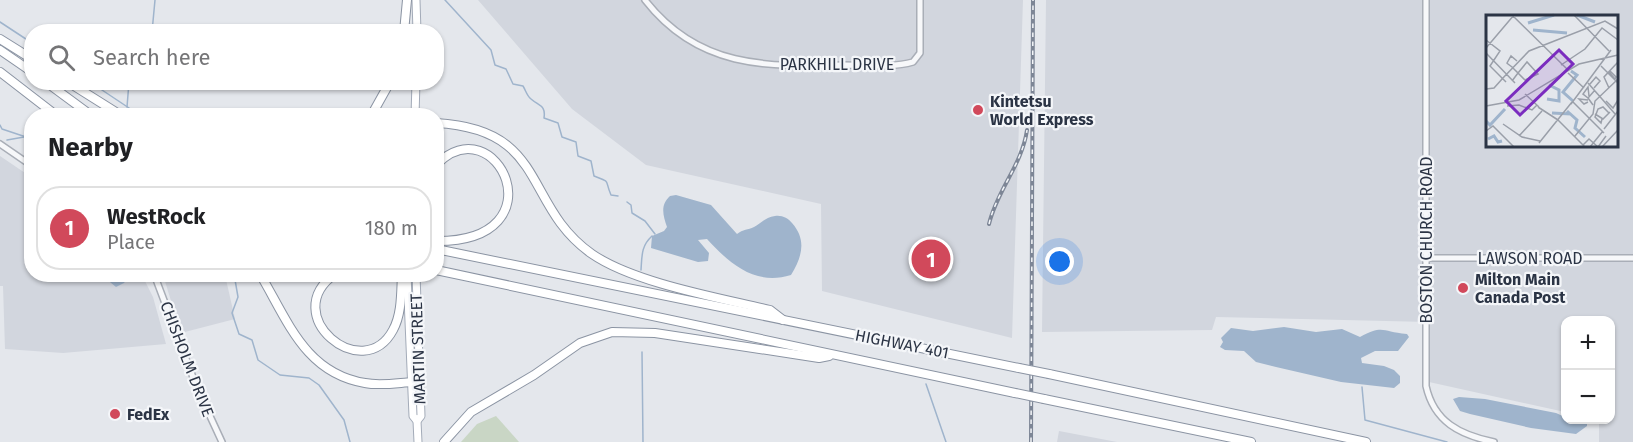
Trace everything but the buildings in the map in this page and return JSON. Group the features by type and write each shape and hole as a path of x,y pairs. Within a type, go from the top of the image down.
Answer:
{"highway":[{"path":"405,24 407,0"},
{"path":"0,39 24,54"},
{"path":"0,50 24,66"},
{"path":"0,72 47,108"},
{"path":"57,90 81,108"},
{"path":"81,90 109,108"},
{"path":"375,108 386,90"},
{"path":"444,124 484,131 510,147 530,170 567,230 592,254 611,265 634,274 770,310 784,321"},
{"path":"444,159 454,152 475,150 492,158 501,167 509,188 508,201 495,225 467,238 444,240"},
{"name":"HIGHWAY 401","path":"444,251 1049,374 1366,442"},
{"name":"HIGHWAY 401","path":"444,273 574,297 833,355 1251,442"},
{"path":"264,282 296,339 308,354 326,369 341,377 367,384 412,382"},
{"path":"328,282 321,290 315,310 317,321 330,338 352,350 371,350 388,338 398,316 403,282"},
{"path":"444,442 459,423 480,406 534,375 580,343 612,332 656,333 819,358 833,355"}],"main road":[{"path":"416,0 417,24"},
{"path":"416,90 416,108"},
{"name":"MARTIN STREET","path":"405,282 413,416 417,421 418,442"},
{"name":"MARTIN STREET","path":"416,282 421,416 417,421"}],"street":[{"name":"PARKHILL DRIVE","path":"645,0 669,28 696,46 719,55 790,66 913,62 920,53 920,0"},
{"name":"BOSTON CHURCH ROAD","path":"1426,0 1428,395 1435,410 1450,426 1472,437 1494,442"},
{"path":"0,144 24,160"},
{"name":"LAWSON ROAD","path":"1426,258 1633,258"},
{"name":"CHISHOLM DRIVE","path":"157,282 196,388 222,442"}],"shaded area":[{"path":"478,0 1023,0 1012,338 822,291 821,204 646,165 572,109"},
{"path":"1046,0 1633,0 1633,442 1599,442 1599,424 1615,424 1615,316 1561,316 1561,411 1429,382 1428,322 1216,317 1212,330 1042,332"},
{"path":"0,156 24,172 24,282 146,282 153,297 166,344 63,353 5,349 3,286 0,286"},
{"path":"165,282 227,282 235,319 181,333"},
{"path":"1059,431 1117,442 1057,442"}],"green space":[{"path":"496,416 519,442 461,442 477,424"}],"water":[{"path":"676,195 711,205 737,234 766,219 785,217 797,229 801,242 798,262 791,275 766,278 755,275 734,264 707,239 698,240 709,253 708,261 698,262 651,248 652,236 664,231 667,227 664,214 665,203 670,196"},
{"path":"110,282 125,282 124,283 116,287"},
{"path":"1284,327 1316,332 1342,329 1360,337 1379,330 1407,334 1409,337 1398,351 1375,351 1361,358 1362,363 1394,370 1400,376 1400,383 1394,388 1341,382 1256,362 1244,351 1225,350 1220,347 1223,342 1221,338 1231,328 1253,331"},
{"path":"1459,397 1485,399 1556,413 1561,415 1561,424 1587,424 1587,426 1576,434 1531,428 1460,411 1453,399"}],"waterway":[{"path":"153,24 155,0"},
{"path":"445,0 491,50 495,65 506,69 513,84 523,86 530,98 543,108 544,118 558,123 562,137 576,142 578,156 591,161 594,176 607,182 611,195 618,196"},
{"path":"0,22 24,38"},
{"path":"102,90 129,108"},
{"path":"127,107 128,90"},
{"path":"0,125 2,129 24,136"},
{"path":"7,140 24,137"},
{"path":"627,202 631,205 632,213 645,221 655,234"},
{"path":"641,270 644,247 652,236"},
{"path":"235,282 238,297 232,313 239,334 252,340 258,360 280,375 309,378 319,385 344,420 350,442"},
{"path":"642,352 643,442"},
{"path":"926,384 946,442"},
{"path":"1362,387 1365,420 1447,442"}],"railway":[{"path":"1031,442 1033,0"},
{"path":"989,224 1020,155 1027,130"}],"place":[{"name":"Kintetsu World Express","path":"978,110"},
{"name":"WestRock","path":"931,259"},
{"name":"Milton Main Canada Post","path":"1463,288"},
{"name":"FedEx","path":"115,414"}]}
